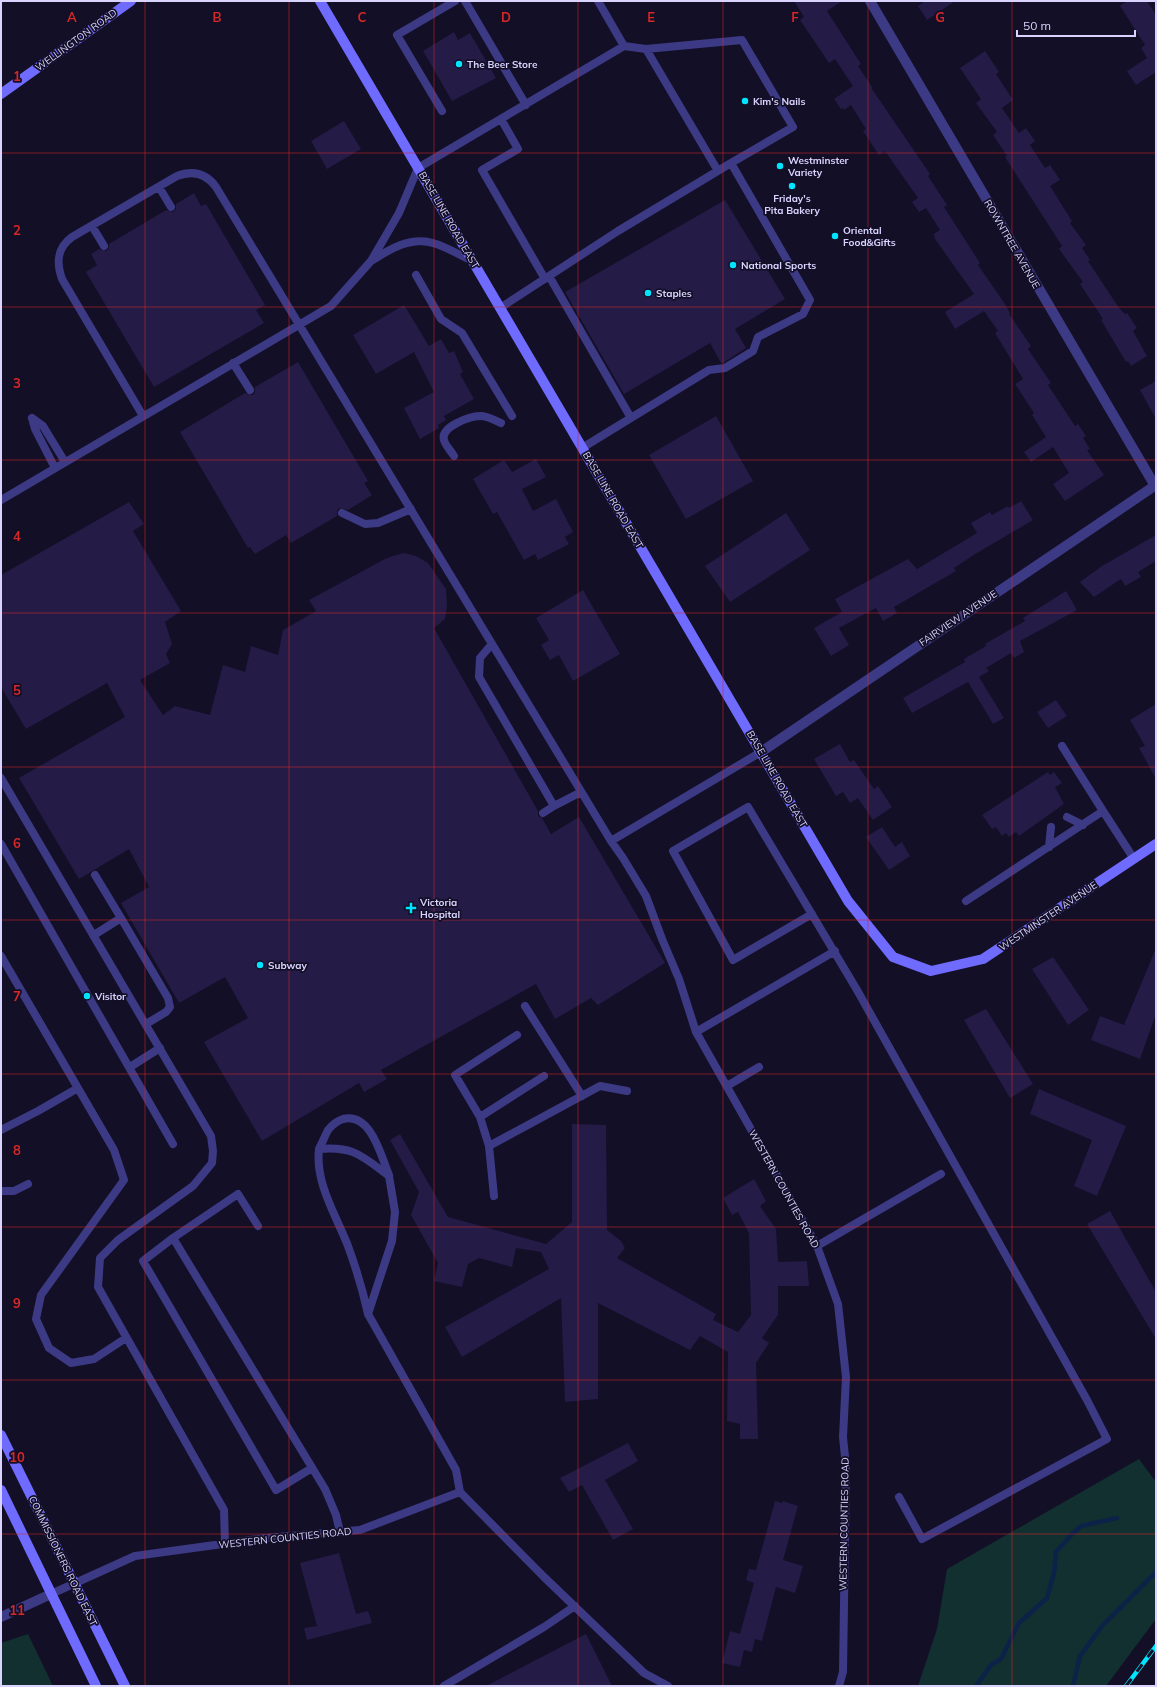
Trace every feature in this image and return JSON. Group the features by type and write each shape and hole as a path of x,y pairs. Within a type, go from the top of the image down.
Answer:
{"street":[{"name":"WELLINGTON ROAD","path":"1,94 131,1"},
{"name":"BASE LINE ROAD EAST","path":"320,1 848,901 893,957 931,971"},
{"name":"ROWNTREE AVENUE","path":"870,1 1155,485"},
{"name":"FAIRVIEW AVENUE","path":"761,752 1155,485"},
{"name":"WESTMINSTER AVENUE","path":"931,971 983,959 1156,844"},
{"name":"COMMISSIONERS ROAD EAST","path":"1,1435 125,1686"},
{"path":"1,1490 96,1686"},
{"name":"WESTERN COUNTIES ROAD","path":"1,1617 51,1594"}],"lane":[{"path":"442,111 397,35 455,1"},
{"path":"465,1 526,105"},
{"path":"598,1 624,46"},
{"path":"1,500 331,306 371,261 399,213 418,168 624,46 646,49 742,40 793,127 624,227 500,308"},
{"path":"646,49 718,171"},
{"path":"501,119 518,149 482,170 631,418"},
{"path":"582,448 709,370 724,368 753,352 758,337 803,314 810,300 731,163"},
{"name":"WESTERN COUNTIES ROAD","path":"143,416 59,270 58,256 63,246 72,237 159,187 185,173 201,175 212,181 491,645 646,896 662,939 679,978 696,1032 817,1246 838,1304 846,1377 843,1437 846,1467 842,1672 839,1686"},
{"path":"159,187 171,207"},
{"path":"92,226 104,246"},
{"path":"371,261 390,249 409,242 428,241 437,243 472,261"},
{"path":"416,275 441,319 462,333 512,416"},
{"path":"233,363 250,390"},
{"path":"454,456 444,440 444,434 449,426 478,416 486,416 501,423"},
{"path":"55,468 34,429 32,418 43,426 65,462"},
{"path":"342,513 365,524 378,523 410,509"},
{"path":"491,645 480,658 479,677 554,806"},
{"path":"1062,746 1134,859"},
{"path":"611,841 761,752"},
{"path":"1,778 211,1136 213,1151 212,1163 193,1186 118,1240 100,1258 98,1287 224,1510 225,1544"},
{"path":"543,813 581,792"},
{"path":"812,914 734,960 673,851 748,807 835,951 1067,1364 1107,1439 922,1539 899,1497"},
{"path":"966,901 1103,811"},
{"path":"1067,817 1083,824"},
{"path":"1049,847 1051,827"},
{"path":"1,844 173,1144"},
{"path":"95,875 168,998 170,1007 166,1012 146,1024"},
{"path":"94,936 121,918"},
{"path":"696,1032 835,951"},
{"path":"1,956 114,1150 124,1180 41,1294 36,1319 49,1348 71,1363 94,1359 126,1338"},
{"path":"525,1006 582,1096"},
{"path":"494,1196 489,1146 480,1117 455,1075 516,1035"},
{"path":"130,1067 160,1048"},
{"path":"727,1086 759,1067"},
{"path":"480,1117 544,1076"},
{"path":"489,1146 600,1086 627,1092"},
{"path":"1,1130 78,1088"},
{"path":"368,1314 388,1260 392,1241 395,1212 389,1176 371,1133 361,1121 349,1118 338,1121 329,1129 319,1149 317,1160 322,1182 362,1287 368,1314 456,1470 460,1492 644,1672 668,1686"},
{"path":"319,1149 337,1148 358,1152 389,1176"},
{"path":"817,1246 941,1174"},
{"path":"1,1191 14,1191 28,1184"},
{"path":"258,1226 238,1194 173,1238 143,1262 276,1490 312,1468"},
{"path":"173,1238 325,1489 336,1515 340,1532"},
{"name":"WESTERN COUNTIES ROAD","path":"51,1594 135,1556 225,1544 360,1530 460,1492"},
{"path":"444,1686 544,1627 575,1606"}],"green space":[{"path":"1139,1459 1156,1482 1156,1619 1106,1686 918,1686 937,1629 947,1569"},
{"path":"28,1634 53,1686 1,1686 1,1643"}],"building":[{"path":"794,1 842,1 827,11 861,64 858,66 872,89 930,174 928,176 947,205 944,207 980,263 978,265 1005,304 1010,313 1009,314 1031,346 1028,349 1051,383 1048,385 1075,426 1078,424 1086,436 1083,438 1090,449 1087,450 1104,475 1065,501 1053,484 1069,473 1053,447 1031,462 1024,452 1046,437 1032,415 1034,413 1015,384 1023,379 995,333 998,331 984,311 955,329 945,312 974,294 935,239 934,234 940,230 926,208 919,212 912,202 918,198 885,151 879,155 863,131 866,129 851,105 844,110 843,108 841,109 834,99 853,86 835,59 829,63 800,20 804,17"},
{"path":"925,1 955,1 927,20 918,6"},
{"path":"1127,1 1147,1 1156,15 1156,72 1136,85 1127,71 1147,58 1141,48 1145,45 1120,6"},
{"name":"The Beer Store","path":"454,32 458,40 470,33 496,78 452,101 423,51"},
{"path":"985,51 999,72 996,74 1013,100 1002,108 1019,133 1026,128 1035,141 1030,145 1045,168 1050,165 1060,180 1050,186 1072,221 1070,223 1086,245 1082,248 1090,260 1088,261 1119,308 1125,314 1127,313 1137,328 1133,331 1147,356 1131,366 1128,361 1126,362 1101,320 1103,319 1080,284 1083,282 1059,249 1062,246 1005,157 1007,156 993,135 997,132 976,103 981,99 960,68"},
{"path":"344,121 361,149 327,169 311,141"},
{"path":"194,193 201,206 206,204 265,305 256,310 264,323 154,387 86,272 97,265 91,254 99,249 106,251 109,248 109,244 166,210 173,212 176,209 176,204"},
{"path":"725,200 785,299 735,329 746,348 723,363 721,363 710,343 624,394 565,292"},
{"path":"404,305 429,346 441,339 449,353 454,351 463,372 460,374 474,399 444,416 446,420 438,425 439,428 420,439 404,408 434,392 414,352 376,374 353,335"},
{"path":"298,362 368,481 364,483 372,495 348,510 339,508 337,511 337,516 291,543 286,535 255,554 250,547 248,548 180,432 245,393 253,395 255,392 255,387"},
{"path":"1156,381 1156,419 1140,390"},
{"path":"716,416 753,481 686,519 649,455"},
{"path":"536,459 546,477 522,489 533,511 556,499 573,532 565,537 569,544 538,560 535,554 524,560 497,512 493,514 473,479 504,460 512,472"},
{"path":"1021,501 1033,520 972,556 954,568 956,571 894,607 897,613 883,621 876,608 839,628 849,645 831,656 814,628 842,612 835,599 908,559 917,569 977,533 971,523 990,512 992,515"},
{"name":"Victoria Hospital","path":"129,502 144,524 133,531 181,611 165,622 172,644 166,654 170,663 140,680 163,715 175,706 210,715 223,665 245,672 251,646 278,655 283,630 316,611 309,600 393,556 404,553 416,556 428,563 446,589 447,606 445,619 434,628 538,811 538,816 542,818 551,834 579,817 665,963 598,1005 591,998 555,1019 536,984 381,1070 387,1079 364,1092 359,1083 262,1141 204,1042 248,1018 225,977 179,1003 121,903 149,887 129,849 79,879 19,778 125,717 107,683 26,729 1,687 1,575"},
{"path":"786,513 810,550 730,602 705,566"},
{"path":"1156,535 1156,561 1138,572 1141,577 1125,586 1121,579 1094,597 1080,582 1102,566"},
{"path":"583,590 620,654 573,681 559,655 550,660 541,645 549,640 536,618"},
{"path":"1066,591 1077,610 1020,641 1024,652 1014,658 1011,653 986,668 989,671 979,677 1004,718 993,724 968,682 912,713 903,698 965,662 964,659 986,646 985,644 1025,621 1023,618"},
{"path":"1056,700 1067,716 1048,728 1037,712"},
{"path":"1156,704 1156,779 1139,748 1145,746 1130,720"},
{"path":"840,744 850,762 854,760 874,789 878,786 892,807 873,820 858,798 850,803 843,792 836,796 814,759"},
{"path":"1048,772 1050,775 1054,772 1062,783 1055,787 1064,804 1019,836 1016,832 1009,837 1006,833 1002,836 996,827 992,829 982,815"},
{"path":"882,827 895,847 902,842 910,856 889,870 866,837"},
{"path":"1156,948 1156,1014 1140,1059 1091,1040 1100,1016 1124,1025"},
{"path":"1053,957 1089,1010 1068,1025 1032,969"},
{"path":"986,1009 1033,1084 1010,1098 964,1020"},
{"path":"1039,1089 1126,1126 1097,1196 1074,1186 1092,1140 1030,1114"},
{"path":"572,1124 606,1125 607,1230 621,1241 625,1248 617,1258 716,1314 713,1320 738,1332 751,1315 749,1233 738,1212 732,1215 723,1198 754,1179 766,1201 760,1206 776,1229 778,1262 807,1261 809,1286 778,1286 778,1315 762,1338 769,1343 756,1363 758,1439 740,1439 740,1424 727,1421 728,1352 700,1336 690,1350 598,1303 598,1399 565,1402 561,1298 462,1357 445,1327 549,1269 541,1252 516,1248 512,1267 479,1258 468,1264 462,1287 434,1281 438,1263 411,1215 419,1192 390,1140 400,1134 448,1217 546,1244 572,1222"},
{"path":"1110,1211 1156,1292 1156,1339 1087,1224"},
{"path":"628,1443 638,1461 605,1480 633,1529 613,1540 582,1485 569,1492 560,1478"},
{"path":"775,1501 782,1503 783,1501 798,1506 783,1560 803,1566 795,1593 776,1587 762,1641 755,1639 752,1652 744,1650 740,1667 722,1663 730,1631 740,1634 754,1583 746,1580 749,1569 756,1570"},
{"path":"339,1553 356,1614 368,1611 372,1623 307,1640 304,1628 317,1626 300,1563"},
{"path":"586,1634 612,1686 486,1686"}],"waterway":[{"path":"976,1686 991,1665 1001,1659 1019,1623 1047,1598 1054,1573 1056,1552 1081,1526 1117,1518"},
{"path":"1073,1686 1080,1656 1102,1626 1156,1572"}],"railway":[{"path":"1126,1686 1156,1646"}],"place":[{"name":"The Beer Store","path":"459,64"},
{"name":"Kim's Nails","path":"745,101"},
{"name":"Westminster Variety","path":"780,166"},
{"name":"Friday's Pita Bakery","path":"792,186"},
{"name":"Oriental Food&Gifts","path":"835,236"},
{"name":"National Sports","path":"733,265"},
{"name":"Staples","path":"648,293"},
{"name":"Victoria Hospital","path":"411,908"},
{"name":"Subway","path":"260,965"},
{"name":"Visitor","path":"87,996"}]}
